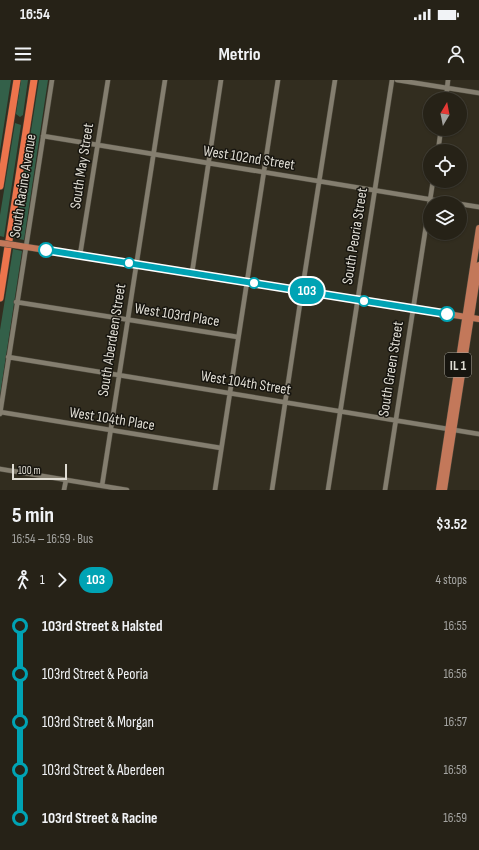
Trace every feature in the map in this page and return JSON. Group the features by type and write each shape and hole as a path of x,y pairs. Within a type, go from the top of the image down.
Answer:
{"highway":[{"path":"0,186 16,80"},
{"path":"0,298 34,80"}],"main road":[{"name":"IL 1","path":"444,490 479,228"},
{"path":"0,242 247,282 302,294 357,300 479,319"},
{"name":"IL 1","path":"468,317 479,266"},
{"name":"IL 1","path":"439,490 451,429"}],"street":[{"name":"South Racine Avenue","path":"0,413 16,302 52,80"},
{"name":"South May Street","path":"80,255 108,80"},
{"name":"South Aberdeen Street","path":"102,486 164,80"},
{"path":"192,273 221,80"},
{"path":"214,490 278,80"},
{"path":"272,490 335,80"},
{"name":"South Peoria Street","path":"328,490 392,80"},
{"path":"397,80 479,93"},
{"path":"447,92 448,80"},
{"name":"West 102nd Street","path":"43,136 423,198"},
{"path":"467,205 479,207"},
{"name":"South Green Street","path":"385,490 424,240"},
{"name":"West 103rd Place","path":"16,302 238,337"},
{"name":"West 104th Street","path":"8,357 479,434"},
{"name":"West 104th Place","path":"0,413 221,448"},
{"path":"0,469 127,490"},
{"path":"64,490 66,480"}],"green space":[{"path":"0,80 11,80 0,151"},
{"path":"21,80 28,80 23,115 20,117 16,114"},
{"path":"39,80 48,80 24,240 14,238"},
{"path":"15,123 21,125 4,237 0,236 0,215"},
{"path":"13,249 22,251 0,395 0,330"}],"bus line":[{"name":"103","path":"46,250 447,314"}]}
